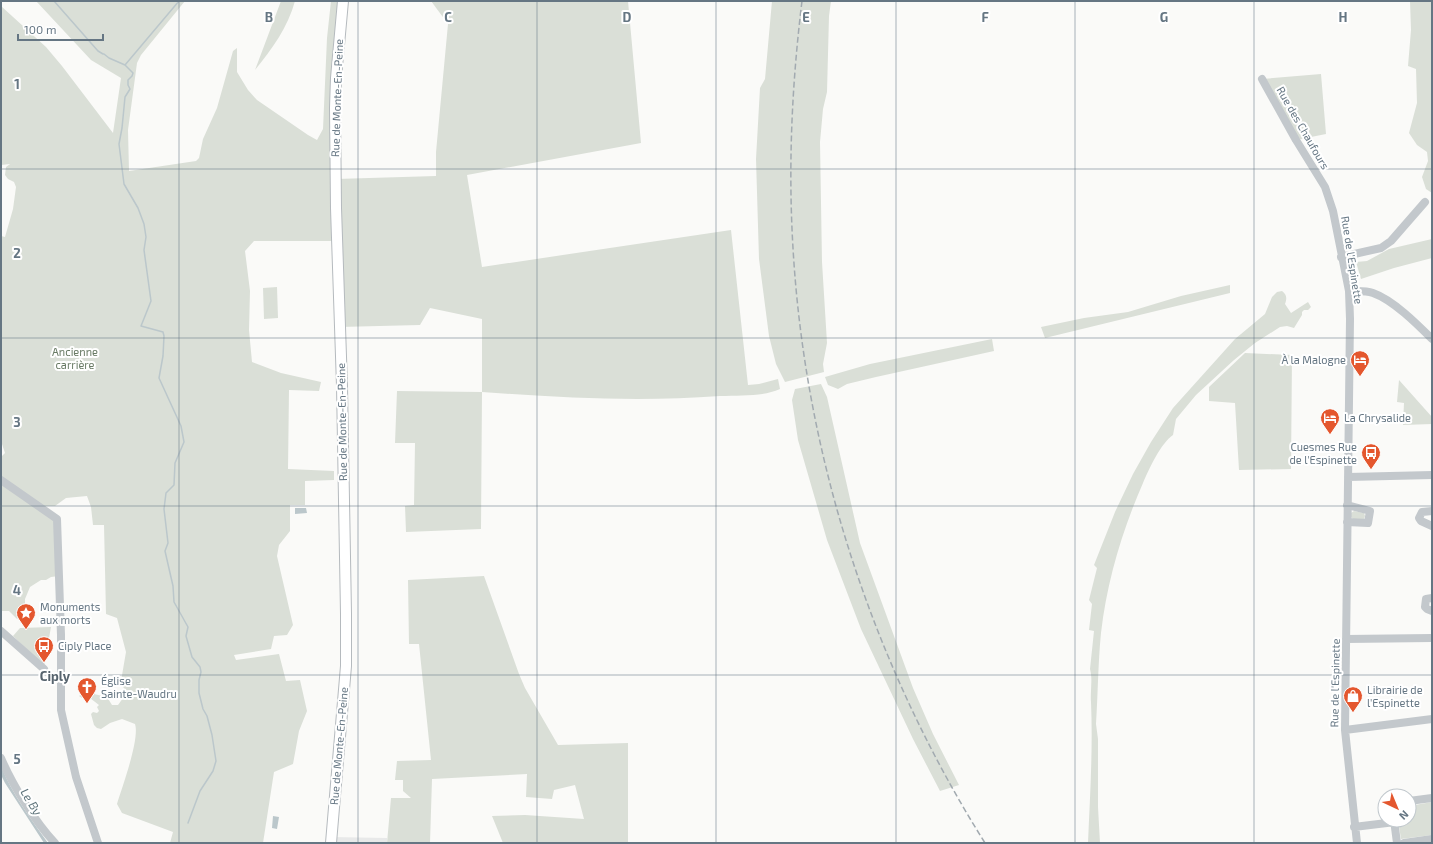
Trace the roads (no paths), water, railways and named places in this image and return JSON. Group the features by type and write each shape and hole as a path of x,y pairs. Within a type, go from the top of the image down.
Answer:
{"main road":[{"name":"Rue de Monte-En-Peine","path":"331,843 346,666 342,386 336,215 335,108 336,78 343,1"}],"street":[{"name":"Rue des Chaufours","path":"1262,79 1292,134 1325,187"},
{"name":"Rue de l'Espinette","path":"1325,187 1333,211 1349,291 1350,319 1345,730 1356,843"},
{"path":"1341,257 1381,248 1391,241 1425,202"},
{"path":"1349,291 1364,290 1379,295 1406,315 1432,339"},
{"path":"1348,477 1432,475"},
{"path":"1,480 57,519 61,627 61,710 76,777 98,843"},
{"path":"1347,522 1368,523 1370,511 1348,505"},
{"path":"1432,511 1422,512 1419,518 1421,521 1432,526"},
{"path":"1432,598 1426,599 1425,602 1425,607 1427,610 1432,611"},
{"path":"1,631 44,669"},
{"path":"1346,638 1432,638"},
{"path":"1345,730 1432,719"},
{"path":"1,758 8,774 37,820 54,843"},
{"path":"1417,800 1432,798"},
{"path":"1354,827 1377,824"},
{"path":"1396,828 1397,843"},
{"path":"1404,843 1432,839"}],"waterway":[{"path":"54,1 98,51 125,65"},
{"path":"179,1 125,65 133,73 128,80 130,89 125,97 119,144 124,184 138,208 144,224 146,237 144,250 151,301 141,326 163,332 163,356 159,378 181,426 184,442 175,463 174,485 166,493 164,509 168,543 165,551 173,586 174,602 188,627 186,636 192,657 200,667 199,693 212,735 216,761 213,771 200,791 188,823"}],"railway":[{"path":"802,1 793,93 791,186 793,248 800,327 812,405 829,482 852,558 878,632 909,704 945,775 985,843"}],"place":[{"name":"À la Malogne","path":"1360,377"},
{"name":"La Chrysalide","path":"1330,435"},
{"name":"Cuesmes Rue de l'Espinette","path":"1371,470"},
{"name":"Monuments aux morts","path":"26,630"},
{"name":"Ciply Place","path":"44,663"},
{"name":"Église Sainte-Waudru","path":"87,704"},
{"name":"Librairie de l'Espinette","path":"1353,713"}],"district":[{"name":"Ciply","path":"55,676"}],"park label":[{"name":"Ancienne carrière","path":"75,358"}],"water label":[{"name":"Le By","path":"31,802"}]}
